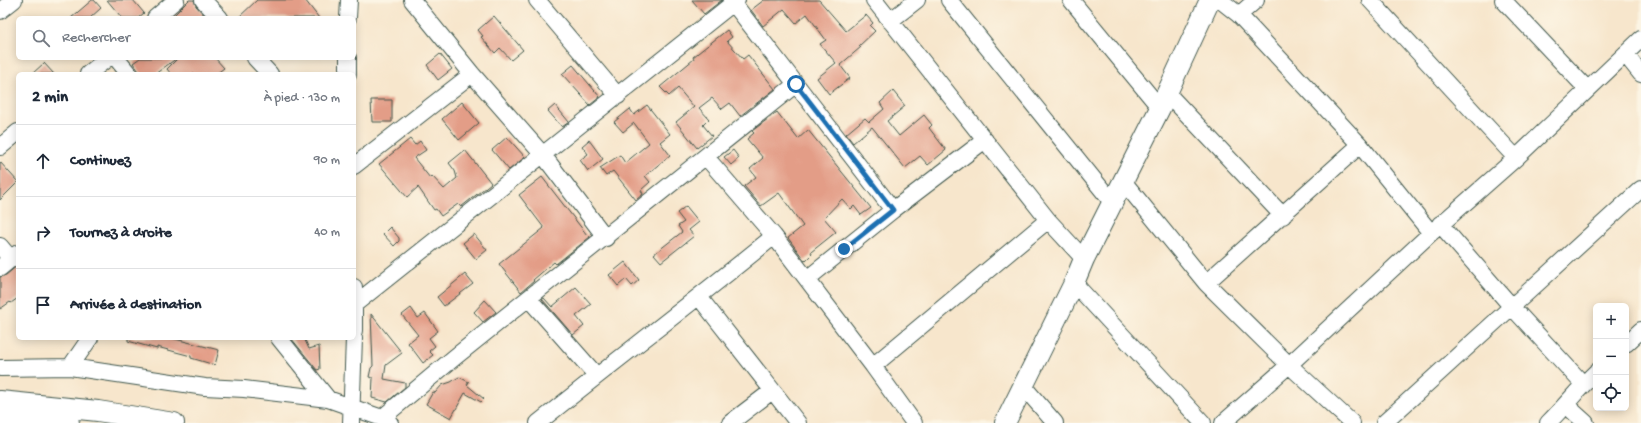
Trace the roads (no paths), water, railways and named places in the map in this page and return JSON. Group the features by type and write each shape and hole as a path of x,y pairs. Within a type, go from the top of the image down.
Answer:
{"main road":[{"path":"1005,423 1112,202 1164,100 1210,0"},
{"path":"0,401 98,410 174,423"},
{"path":"0,416 59,422"}],"street":[{"path":"0,11 14,0"},
{"path":"156,16 176,0"},
{"path":"203,0 218,16"},
{"path":"412,0 472,74 543,155 606,238"},
{"path":"536,0 618,96"},
{"path":"874,0 1048,220 1084,259"},
{"path":"890,20 918,0"},
{"path":"949,0 1112,202"},
{"path":"1072,0 1164,100 1283,216"},
{"path":"1220,0 1239,15 1435,228 1512,306 1583,384"},
{"path":"1239,15 1256,0"},
{"path":"1370,0 1516,158"},
{"path":"356,303 618,96 734,1 893,210"},
{"path":"1505,1 1587,89"},
{"path":"1223,423 1289,365 1435,228 1516,158 1641,39"},
{"path":"1625,54 1641,74"},
{"path":"90,72 106,60"},
{"path":"118,60 127,72"},
{"path":"258,60 268,72"},
{"path":"348,60 348,72"},
{"path":"356,164 472,74"},
{"path":"0,368 70,367 205,387 244,389 328,399 386,420 455,357 606,238 796,84"},
{"path":"0,147 16,134"},
{"path":"807,279 893,210 985,140"},
{"path":"1206,283 1283,216 1360,145"},
{"path":"706,157 774,236 873,366 914,423"},
{"path":"1123,182 1206,283 1289,365 1352,423"},
{"path":"1384,423 1641,189"},
{"path":"873,366 1048,220"},
{"path":"538,423 596,375 699,297 774,236"},
{"path":"0,246 10,260"},
{"path":"1074,283 1203,423"},
{"path":"699,297 798,423"},
{"path":"529,299 596,375"},
{"path":"1629,341 1641,330"},
{"path":"70,367 89,340"},
{"path":"281,340 328,399"},
{"path":"351,423 354,340"},
{"path":"1548,423 1593,375"},
{"path":"1023,386 1055,423"},
{"path":"730,423 772,391"},
{"path":"1566,405 1586,423"}]}
